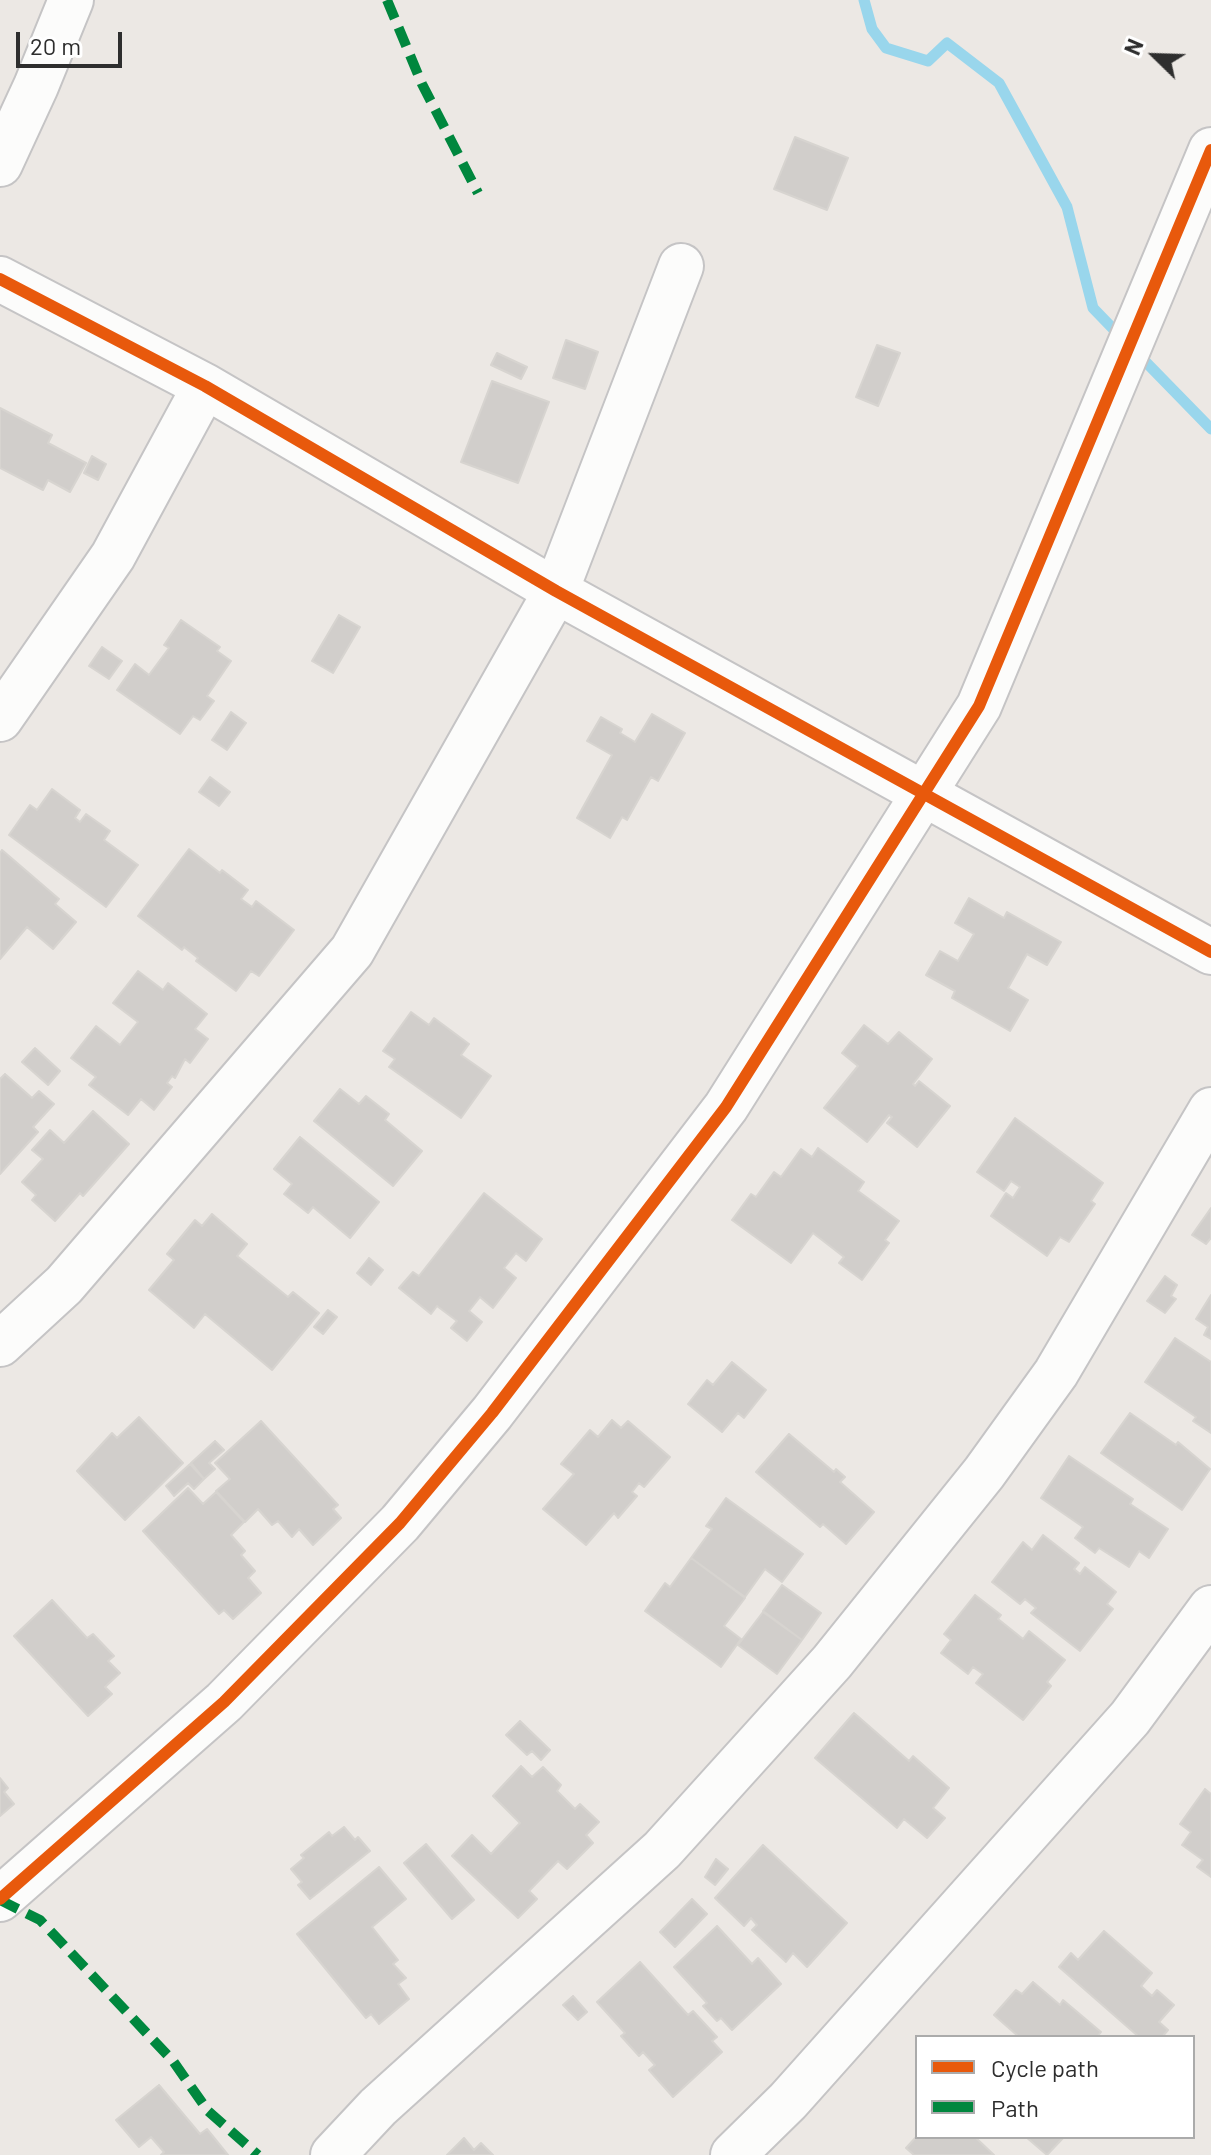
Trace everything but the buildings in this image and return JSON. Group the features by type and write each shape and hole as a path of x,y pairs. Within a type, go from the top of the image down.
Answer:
{"street":[{"path":"0,164 71,0"},
{"path":"0,1899 224,1702 400,1523 482,1425 726,1107 979,706 1211,150"},
{"path":"0,1344 64,1285 352,951 556,591 681,266"},
{"path":"0,279 205,386 556,591 1211,952"},
{"path":"0,719 113,556 205,386"},
{"path":"333,2155 378,2107 662,1850 832,1662 984,1473 1056,1373 1211,1110"},
{"path":"733,2155 788,2101 1130,1718 1211,1608"}],"waterway":[{"path":"864,0 872,29 886,48 928,61 947,43 999,83 1067,207 1093,308 1121,337"},
{"path":"1136,352 1211,429"}],"marked path":[{"path":"387,0 422,84 478,193"},
{"path":"0,1900 40,1920 173,2061 208,2111 258,2155"}],"cycle path":[{"path":"0,1899 224,1702 400,1523 492,1413 726,1107 979,706 1211,150"},
{"path":"0,279 205,386 556,591 1211,952"}]}
